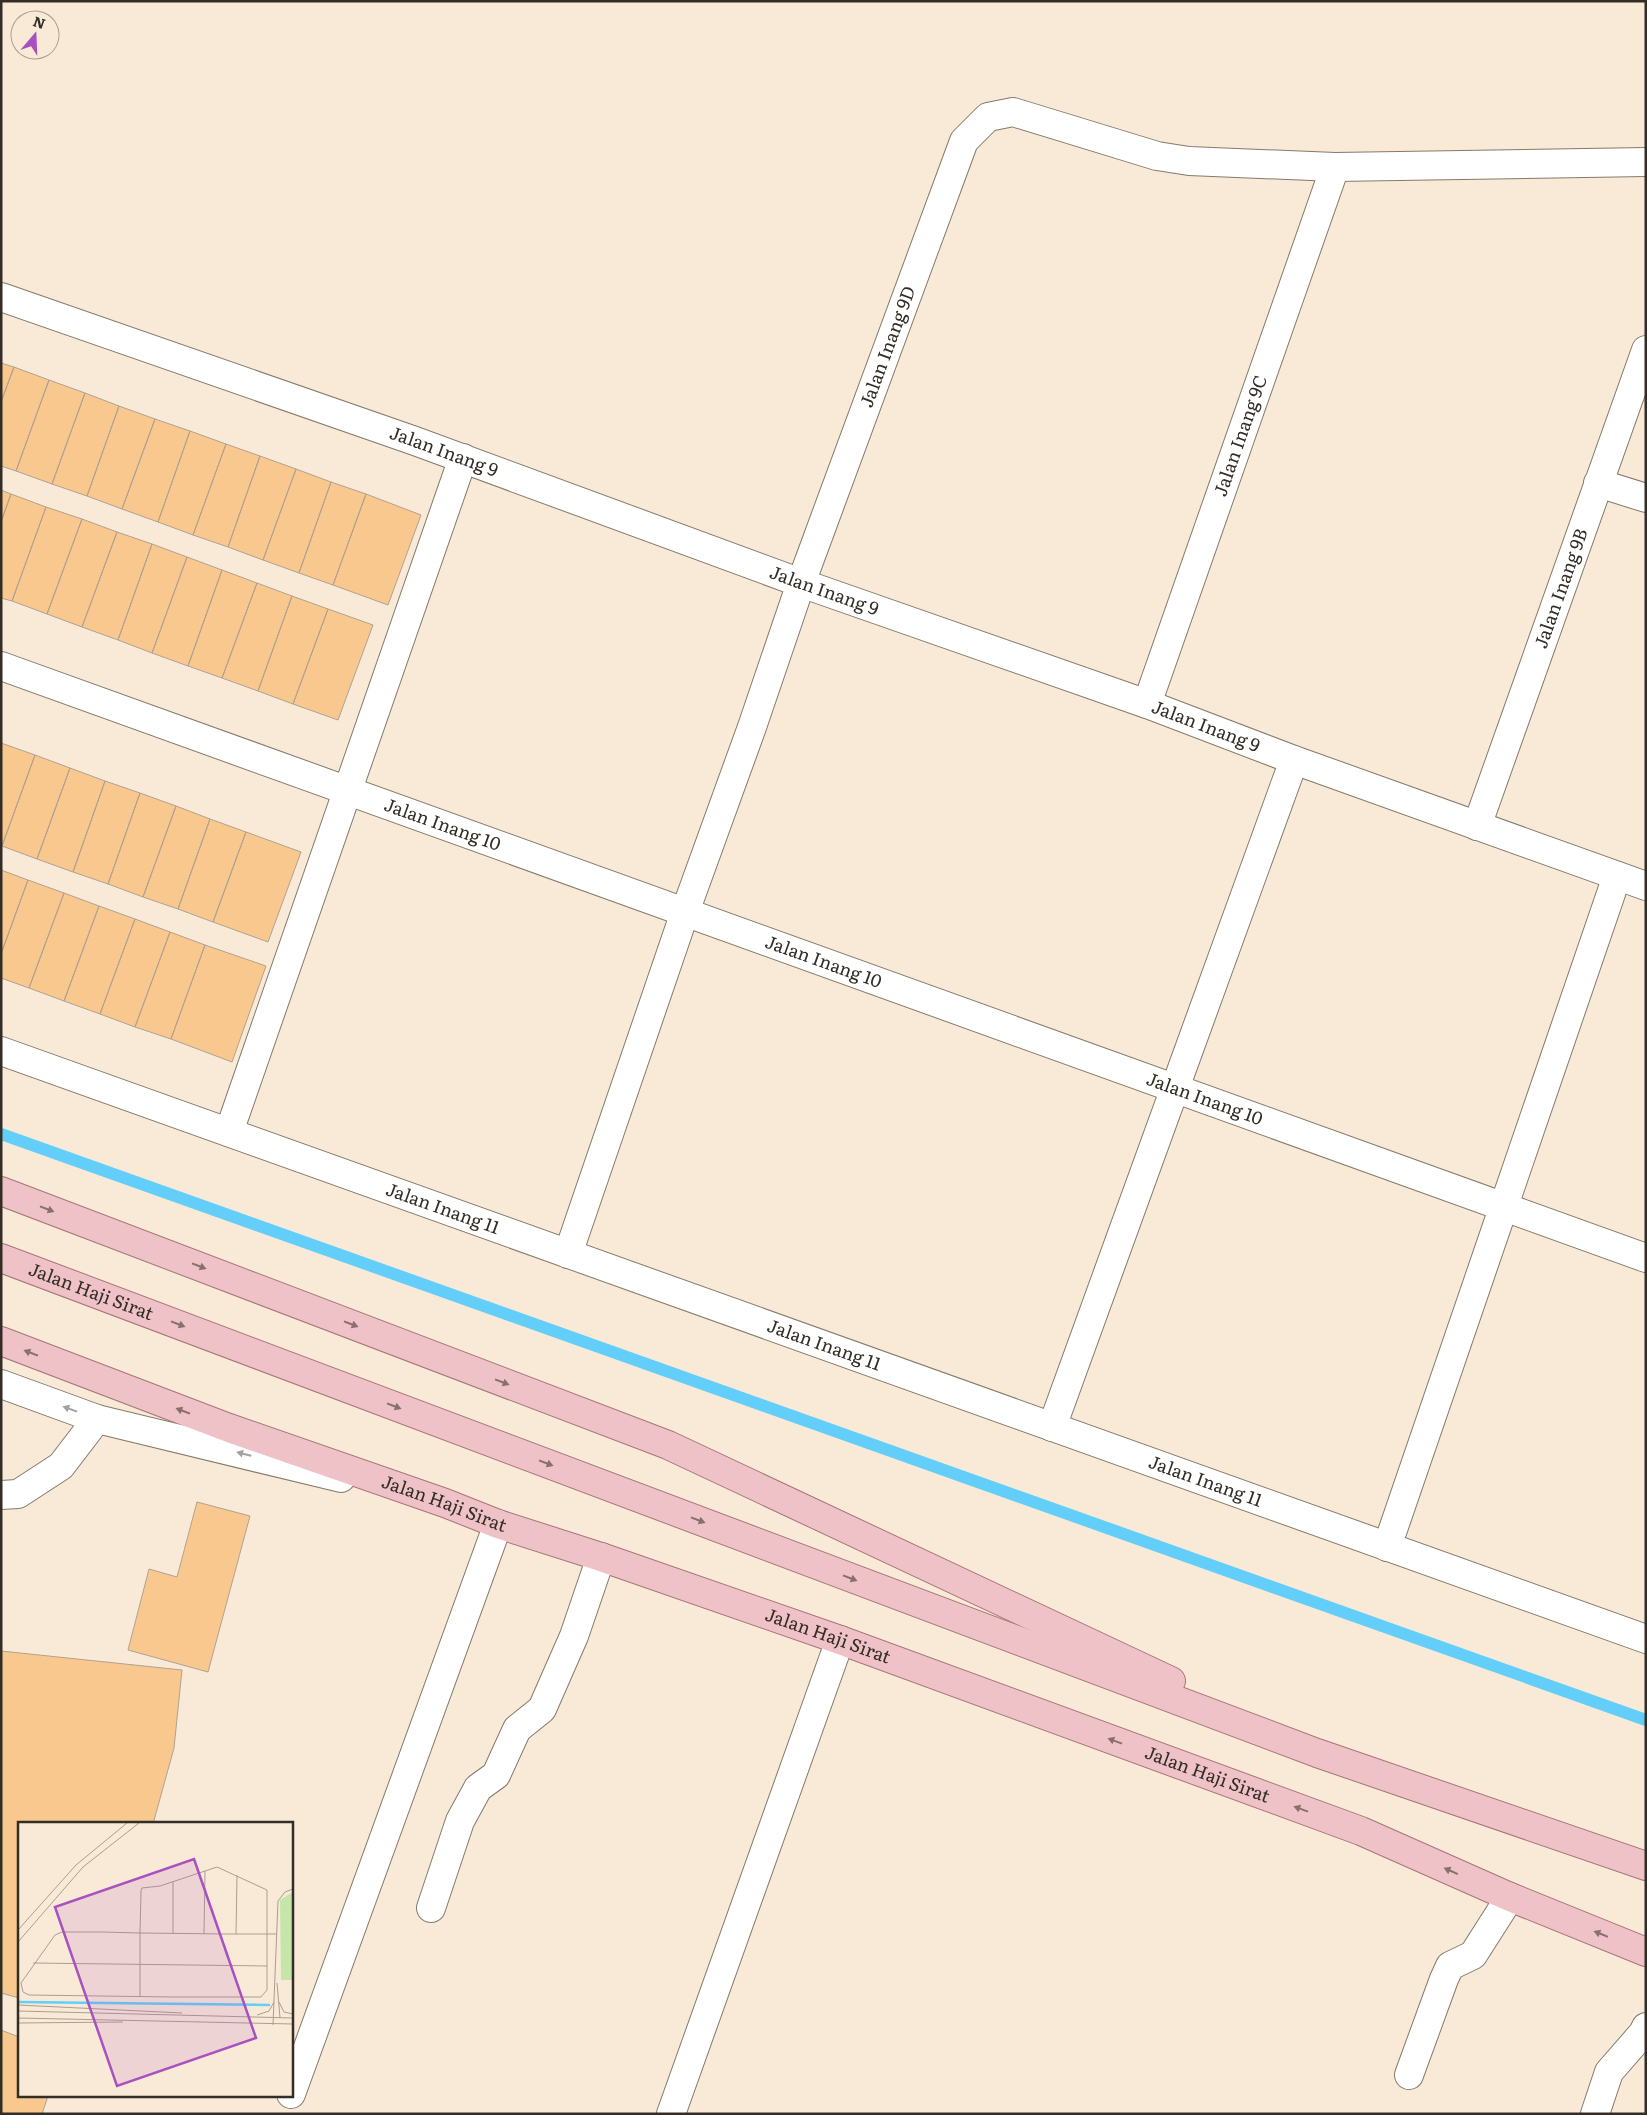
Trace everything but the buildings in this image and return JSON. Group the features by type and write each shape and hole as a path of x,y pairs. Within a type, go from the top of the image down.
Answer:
{"main road":[{"path":"1,1191 668,1445 1254,1720 1317,1753"},
{"name":"Jalan Haji Sirat","path":"1,1258 1317,1753 1633,1859 1646,1866"},
{"name":"Jalan Haji Sirat","path":"1,1341 229,1428 445,1503 498,1524 602,1556 840,1640 1361,1831 1510,1897 1646,1952"}],"street":[{"name":"Jalan Inang 9D","path":"568,1254 685,912 752,727 801,583 964,141 988,117 1013,112 1157,156 1188,161 1335,167"},
{"path":"1335,167 1646,162"},
{"name":"Jalan Inang 9C","path":"1147,704 1335,167"},
{"name":"Jalan Inang 9","path":"1,297 463,458 801,583 1147,704 1294,760 1646,886"},
{"name":"Jalan Inang 9B","path":"1477,826 1646,350"},
{"path":"229,1132 463,458"},
{"path":"1598,483 1646,498"},
{"name":"Jalan Inang 10","path":"1,666 1504,1205 1646,1258"},
{"path":"1052,1427 1294,760"},
{"path":"1387,1547 1616,876"},
{"name":"Jalan Inang 11","path":"1,1051 1646,1639"},
{"path":"1,1384 97,1419 445,1503"},
{"path":"1,1495 18,1494 61,1466 97,1419"},
{"path":"292,2092 498,1524"},
{"path":"431,1908 460,1821 478,1788 496,1775 517,1729 542,1709 574,1636 602,1556"},
{"path":"671,2114 840,1640"},
{"path":"1409,2075 1450,1966 1473,1955 1510,1897"},
{"path":"1595,2114 1610,2072 1646,2027"},
{"path":"284,2114 290,2098"}],"waterway":[{"path":"1,1134 1646,1720"}]}
